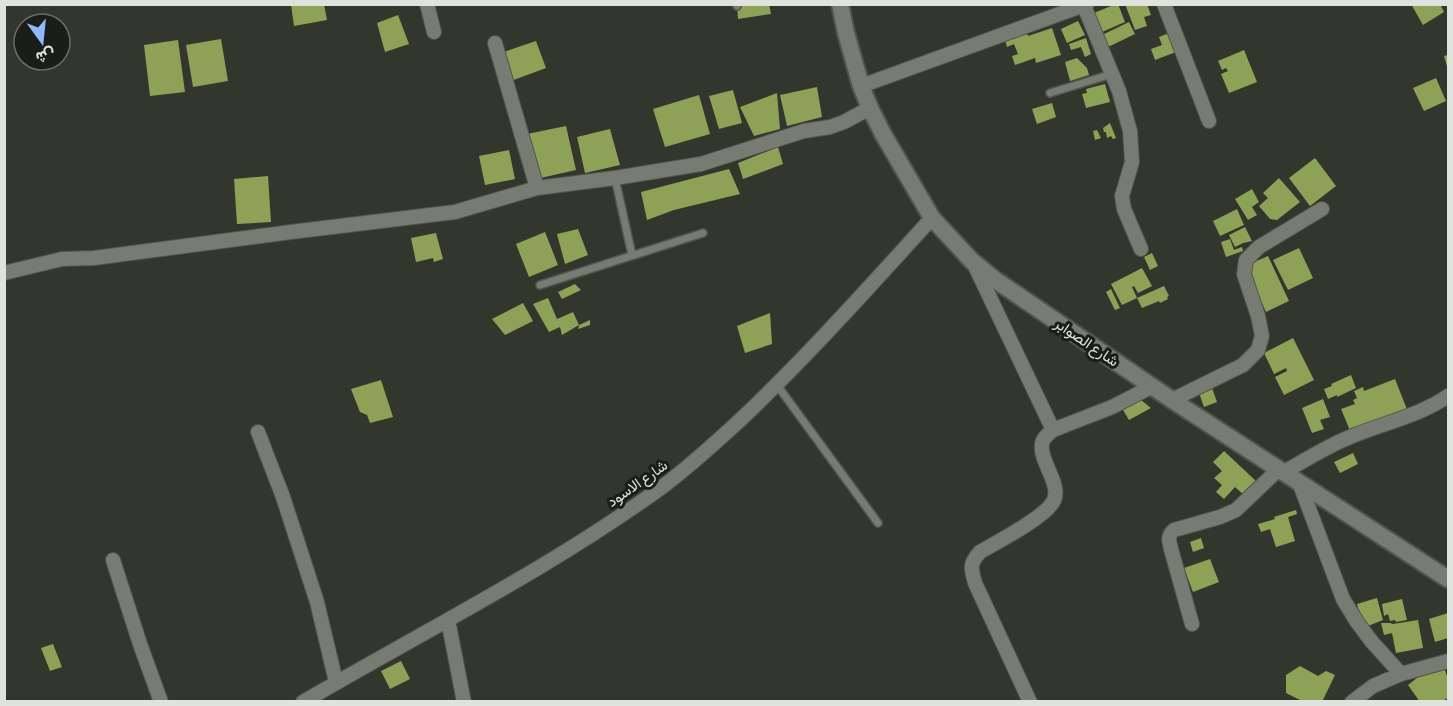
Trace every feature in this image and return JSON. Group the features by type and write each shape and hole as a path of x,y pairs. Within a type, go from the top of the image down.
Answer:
{"street":[{"path":"427,4 434,32"},
{"name":"شارع الصوابر","path":"840,4 861,86 883,134 932,218 972,261 994,279 1172,400 1449,579"},
{"path":"1164,4 1209,121"},
{"path":"861,86 1085,5 1119,91 1130,131 1132,162 1122,196 1124,209 1141,249"},
{"path":"495,43 537,188"},
{"path":"4,273 62,259 94,258 455,213 537,188 701,164 804,131 830,127 870,108"},
{"path":"1172,400 1243,365 1258,350 1262,336 1244,274 1246,260 1259,247 1322,209"},
{"name":"شارع الاسود","path":"303,702 540,567 663,487 700,457 820,341 932,218"},
{"path":"972,261 1053,430"},
{"path":"1030,702 975,583 971,569 972,561 980,552 1041,515 1052,505 1056,497 1055,488 1041,445 1045,436 1053,430 1112,407 1153,386"},
{"path":"1192,624 1171,549 1170,534 1236,510 1282,471 1324,448 1347,437 1422,410 1449,396"},
{"path":"258,432 283,497 318,602 336,682"},
{"path":"1299,482 1343,599 1356,622 1401,674"},
{"path":"113,560 161,702"},
{"path":"448,620 464,702"},
{"path":"1352,702 1372,686 1401,674 1449,661"}],"lane":[{"path":"1050,93 1112,74"},
{"path":"615,178 632,255"},
{"path":"540,285 703,233"},
{"path":"776,384 878,523"}],"building":[{"path":"291,4 324,4 327,20 294,26"},
{"path":"737,4 769,4 771,14 738,19"},
{"path":"1116,4 1125,22 1102,32 1094,13"},
{"path":"1125,4 1147,4 1151,15 1144,17 1147,26 1135,30"},
{"path":"1411,4 1440,4 1444,12 1423,25"},
{"path":"398,15 409,44 385,52 377,23"},
{"path":"1078,21 1085,35 1067,43 1061,29"},
{"path":"1129,22 1135,34 1108,47 1102,35"},
{"path":"1052,28 1061,55 1036,63 1035,58 1015,65 1012,56 1018,54 1014,44 1007,47 1005,40 1027,33 1028,36"},
{"path":"1169,33 1176,52 1155,60 1151,49 1162,45 1159,37"},
{"path":"1086,38 1091,54 1085,57 1081,47 1071,50 1069,44"},
{"path":"221,39 228,81 193,87 186,45"},
{"path":"178,40 185,92 150,96 144,45"},
{"path":"536,41 546,68 511,81 501,53"},
{"path":"1244,50 1257,82 1229,93 1221,74 1228,71 1226,68 1222,70 1218,61"},
{"path":"1448,55 1448,70 1444,56"},
{"path":"1077,58 1087,68 1089,75 1070,81 1065,62"},
{"path":"1436,78 1446,101 1424,111 1413,88"},
{"path":"1105,84 1110,102 1086,108 1082,94 1087,93 1086,89"},
{"path":"817,87 822,117 787,126 780,95"},
{"path":"733,90 742,123 719,129 709,96"},
{"path":"777,93 780,129 754,136 740,107"},
{"path":"699,95 710,134 665,147 653,109"},
{"path":"1052,103 1056,117 1037,124 1032,109"},
{"path":"1110,123 1116,138 1113,139 1111,136 1107,138 1103,128"},
{"path":"566,126 576,170 536,179 527,134"},
{"path":"610,129 620,165 585,173 577,137"},
{"path":"1097,130 1101,138 1095,140 1093,131"},
{"path":"778,147 783,164 743,179 738,163"},
{"path":"509,150 515,179 485,185 479,156"},
{"path":"1315,158 1336,186 1310,206 1289,178"},
{"path":"729,169 740,194 674,210 647,220 641,192"},
{"path":"268,176 271,222 237,224 234,179"},
{"path":"1279,178 1300,202 1277,220 1270,219 1259,206 1268,198 1263,193"},
{"path":"1252,189 1259,202 1252,207 1257,215 1248,220 1235,199"},
{"path":"1237,209 1244,225 1220,236 1213,221"},
{"path":"1245,227 1252,241 1235,247 1229,235"},
{"path":"578,229 588,255 565,264 557,234"},
{"path":"545,232 558,265 529,277 516,244"},
{"path":"436,233 443,259 434,262 433,258 416,262 411,238"},
{"path":"1230,239 1234,250 1242,247 1243,251 1226,257 1221,242"},
{"path":"1299,248 1313,278 1288,290 1273,260"},
{"path":"1152,253 1158,266 1150,270 1144,257"},
{"path":"1268,256 1289,301 1266,312 1245,266"},
{"path":"1142,268 1152,286 1138,293 1134,286 1132,287 1137,298 1122,305 1111,284"},
{"path":"575,284 581,290 562,299 558,292"},
{"path":"1164,286 1169,296 1168,299 1142,308 1137,298"},
{"path":"1111,289 1120,308 1115,310 1106,292"},
{"path":"548,298 557,319 573,312 579,325 562,335 560,327 549,332 533,304"},
{"path":"523,303 533,321 505,335 492,319"},
{"path":"770,313 772,344 745,353 737,326"},
{"path":"590,320 590,325 578,329 579,325"},
{"path":"1293,338 1314,380 1284,395 1275,377 1287,371 1286,368 1274,374 1264,353"},
{"path":"1351,375 1356,388 1328,399 1324,389"},
{"path":"1395,379 1408,412 1351,433 1341,409 1355,404 1353,400 1357,398 1354,391 1363,387 1364,391"},
{"path":"381,380 393,417 370,423 367,415 360,412 351,389"},
{"path":"1211,385 1217,402 1204,407 1198,390"},
{"path":"1323,399 1330,417 1320,420 1324,429 1312,433 1302,408"},
{"path":"1141,400 1151,408 1129,420 1123,410"},
{"path":"1224,451 1257,482 1244,495 1235,487 1224,499 1216,492 1222,485 1214,478 1222,471 1213,462"},
{"path":"1353,453 1358,464 1340,473 1334,462"},
{"path":"1296,510 1297,514 1288,517 1295,541 1276,547 1270,529 1261,532 1258,524"},
{"path":"1201,538 1204,548 1193,552 1190,542"},
{"path":"1210,559 1219,582 1193,592 1184,568"},
{"path":"1377,598 1383,620 1363,628 1357,604"},
{"path":"1402,599 1407,620 1390,621 1388,614 1384,616 1382,604"},
{"path":"1448,613 1448,638 1435,642 1429,619"},
{"path":"1418,620 1423,648 1396,653 1392,633 1384,635 1381,623 1393,624"},
{"path":"53,644 62,667 50,671 41,648"},
{"path":"401,661 410,679 390,689 381,671"},
{"path":"1300,666 1318,676 1326,671 1335,675 1322,702 1304,702 1286,693 1286,675"},
{"path":"1444,667 1448,679 1448,698 1440,702 1420,702 1408,685 1422,674"}]}
